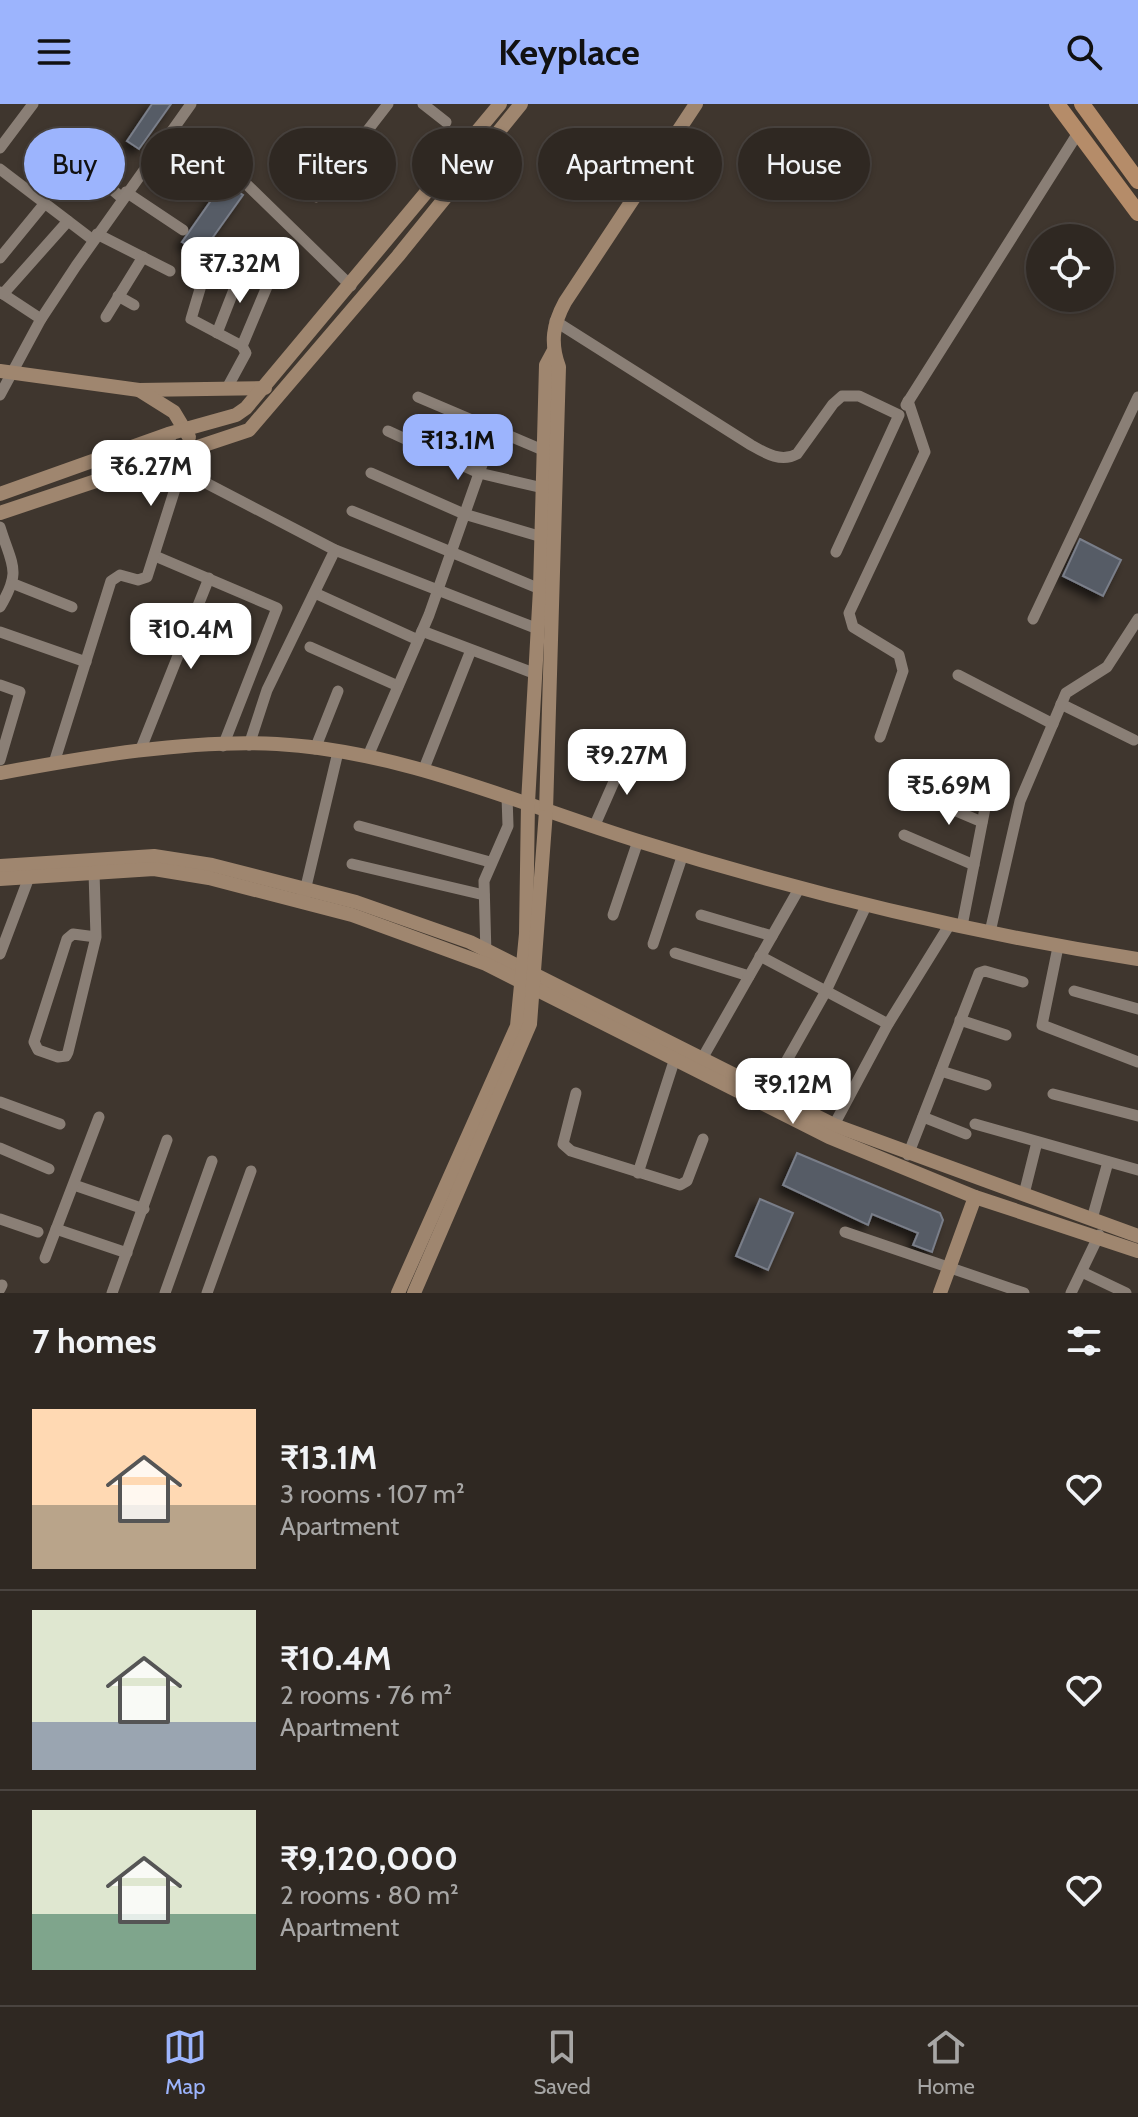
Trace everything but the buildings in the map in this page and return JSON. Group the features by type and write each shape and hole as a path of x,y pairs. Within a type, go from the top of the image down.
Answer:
{"main road":[{"path":"1057,104 1138,213"},
{"path":"1082,104 1138,181"}],"street":[{"path":"0,148 33,104"},
{"path":"173,128 191,104"},
{"path":"369,128 388,104"},
{"path":"423,104 446,122"},
{"path":"0,494 168,434 236,415 265,388 500,104"},
{"path":"0,513 193,448 234,438 263,417 521,104"},
{"path":"398,1293 512,1038 519,1011 526,934 528,803 540,589 546,365 553,352 555,321 696,104"},
{"path":"836,552 899,415 1078,133"},
{"path":"0,169 68,221 95,237 170,271"},
{"path":"125,194 141,171"},
{"path":"253,191 351,286"},
{"path":"125,196 183,230"},
{"path":"0,395 7,371 121,200"},
{"path":"0,258 45,203"},
{"path":"41,319 2,293 68,221"},
{"path":"106,317 143,257"},
{"path":"227,388 244,358 242,346 271,277"},
{"path":"217,333 237,282"},
{"path":"200,289 191,319 242,346"},
{"path":"118,296 134,305"},
{"path":"555,321 751,445 778,458 797,454 842,396 859,396 899,415"},
{"path":"414,1293 528,1033 536,982 546,811 559,367 553,352"},
{"path":"7,371 139,390 265,388"},
{"path":"139,390 174,412 187,431 193,448"},
{"path":"418,397 545,451"},
{"path":"1033,619 1138,397"},
{"path":"880,737 903,671 899,655 853,627 849,613 925,452 908,401"},
{"path":"368,756 420,636 495,428"},
{"path":"388,431 479,473 543,488"},
{"path":"54,763 114,577 143,580 155,556 181,470 168,434"},
{"path":"181,470 335,550 538,629"},
{"path":"371,473 464,514 542,537"},
{"path":"352,511 540,589"},
{"path":"0,527 15,572 14,584 0,607"},
{"path":"249,745 267,690 317,594 335,550"},
{"path":"155,556 277,608 223,746"},
{"path":"140,751 209,578"},
{"path":"14,584 72,607"},
{"path":"317,594 420,636 471,650 536,674"},
{"path":"990,932 1020,801 1066,693 1107,667 1138,619"},
{"path":"0,632 86,662"},
{"path":"310,647 398,686"},
{"path":"423,771 471,650"},
{"path":"958,675 1053,724"},
{"path":"0,685 20,692 0,760"},
{"path":"315,749 338,691"},
{"path":"1061,704 1134,740"},
{"path":"0,773 140,751 223,746 315,749 368,756 507,796 638,841 866,906 1058,947 1138,959"},
{"path":"304,895 338,752"},
{"path":"594,827 627,752"},
{"path":"486,957 484,895 490,862 508,826 507,796"},
{"path":"930,800 982,822"},
{"path":"834,1125 888,1024 956,925 974,865 986,803"},
{"path":"359,826 490,862"},
{"path":"904,835 974,865"},
{"path":"613,915 638,841"},
{"path":"653,944 683,854"},
{"path":"0,879 31,871 154,856 212,865 304,895 352,915 486,957 676,1054 769,1092 834,1125 908,1155 1138,1236"},
{"path":"352,864 484,895"},
{"path":"0,866 31,871 182,872 304,895"},
{"path":"0,954 31,871"},
{"path":"94,872 96,937 66,1056 58,1057 38,1050 34,1042 67,939 73,934 96,937"},
{"path":"699,1064 800,887"},
{"path":"769,1092 826,991 866,906"},
{"path":"701,915 772,936"},
{"path":"1058,947 1042,1025 1138,1062"},
{"path":"675,953 749,976"},
{"path":"760,956 888,1024"},
{"path":"908,1155 979,973 985,971 1023,982"},
{"path":"1074,991 1138,1009"},
{"path":"960,1020 1006,1035"},
{"path":"638,1173 676,1054"},
{"path":"699,1064 829,1137 975,1197 1099,1235 1138,1251"},
{"path":"941,1071 986,1085"},
{"path":"576,1093 564,1148 676,1185 684,1184 703,1139"},
{"path":"1053,1094 1138,1116"},
{"path":"0,1102 60,1124"},
{"path":"45,1258 99,1117"},
{"path":"923,1117 966,1134"},
{"path":"975,1124 1138,1170"},
{"path":"112,1293 167,1140"},
{"path":"1024,1194 1037,1142"},
{"path":"0,1148 49,1169"},
{"path":"165,1293 212,1161"},
{"path":"1092,1219 1108,1162"},
{"path":"207,1293 251,1171"},
{"path":"74,1185 144,1209"},
{"path":"940,1293 975,1197"},
{"path":"0,1219 38,1232"},
{"path":"56,1229 127,1253"},
{"path":"845,1232 1024,1293"},
{"path":"1071,1293 1099,1235"},
{"path":"1082,1272 1126,1293"}]}
